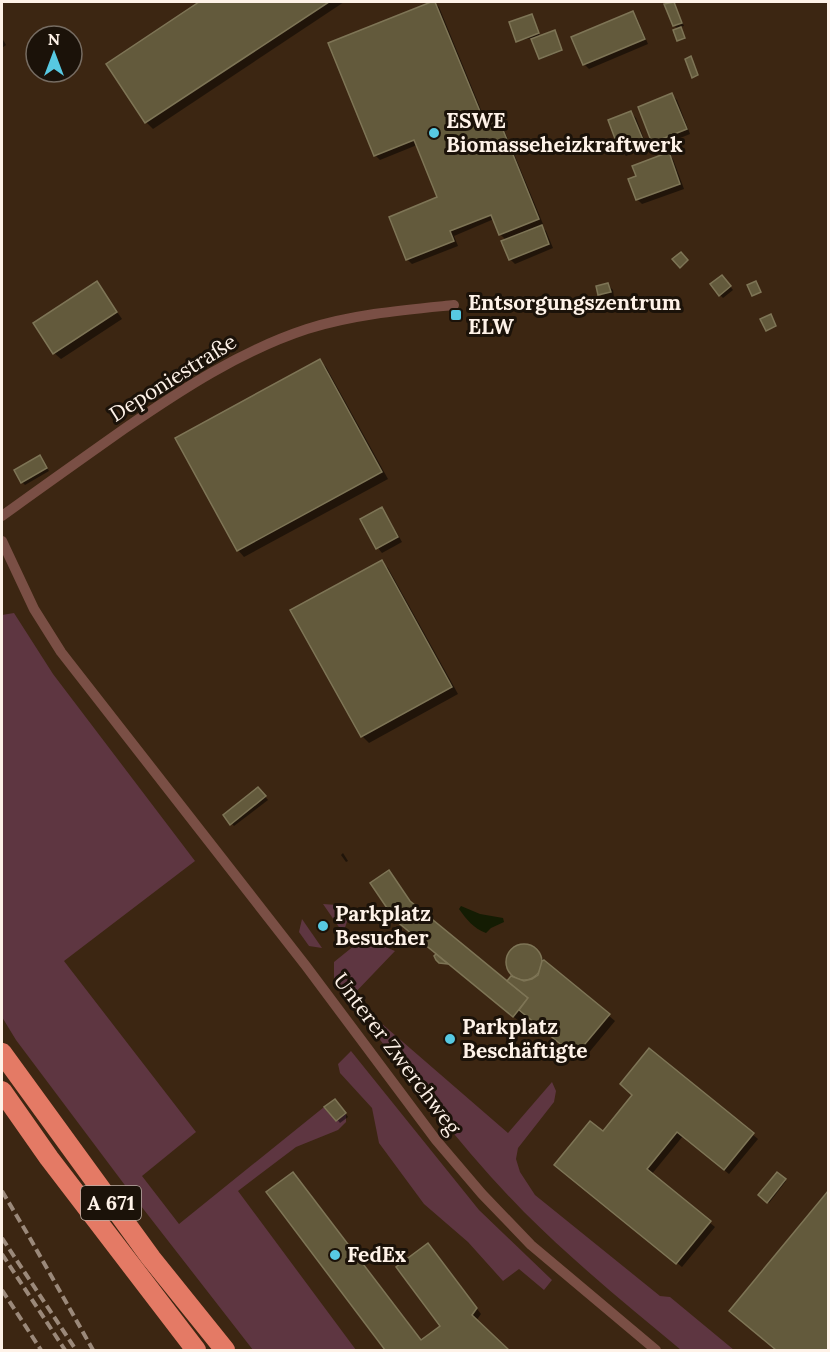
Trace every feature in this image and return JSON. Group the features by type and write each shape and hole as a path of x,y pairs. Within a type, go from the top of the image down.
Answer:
{"highway":[{"name":"A 671","path":"2,1053 151,1258 225,1350"},
{"name":"A 671","path":"2,1091 128,1263 196,1350"}],"street":[{"name":"Deponiestraße","path":"2,516 182,390 258,348 341,320 378,313 454,305"},
{"name":"Unterer Zwerchweg","path":"2,541 33,609 61,652 325,990 436,1140 482,1194 531,1245 656,1350"}],"shaded area":[{"path":"14,613 53,674 195,861 64,961 196,1132 142,1176 179,1224 324,1107 336,1121 346,1113 346,1122 338,1130 296,1147 238,1191 356,1350 253,1350 127,1188 16,1040 2,1017 2,615"},
{"path":"323,904 337,905 348,919 343,933"},
{"path":"461,906 480,914 503,918 504,922 486,933 477,929 468,920 459,909"},
{"path":"302,919 322,948 309,946 299,932"},
{"path":"374,942 395,951 351,997 508,1133 552,1082 556,1091 554,1102 518,1148 516,1159 520,1172 535,1195 660,1296 670,1297 734,1350 681,1350 562,1248 524,1212 473,1157 334,980 334,962 355,945"},
{"path":"351,1051 479,1210 552,1280 544,1290 519,1269 503,1281 468,1242 424,1204 379,1143 372,1108 340,1073 338,1064"}],"building":[{"path":"199,2 329,2 145,123 106,64"},
{"name":"ESWE Biomasseheizkraftwerk","path":"435,2 486,126 499,120 539,219 499,235 491,215 450,231 454,241 406,260 389,217 437,197 414,140 374,156 328,43"},
{"path":"674,2 682,23 673,26 664,4"},
{"path":"633,11 645,39 583,65 571,37"},
{"path":"532,14 539,33 516,42 509,22"},
{"path":"681,27 685,38 677,41 673,30"},
{"path":"555,30 562,50 539,59 531,39"},
{"path":"691,56 698,75 692,78 685,59"},
{"path":"672,93 687,129 652,143 638,107"},
{"path":"631,111 644,142 620,152 608,120"},
{"path":"669,152 680,184 636,200 628,179 636,176 632,166"},
{"path":"542,225 549,244 509,260 501,241"},
{"path":"681,252 688,260 680,268 672,259"},
{"path":"722,275 731,286 719,296 710,284"},
{"path":"97,281 117,312 53,354 33,323"},
{"path":"756,281 761,292 752,296 747,285"},
{"path":"608,283 611,292 598,295 596,286"},
{"path":"771,314 776,326 766,331 760,319"},
{"path":"320,359 382,472 237,551 175,438"},
{"path":"40,455 47,468 21,483 14,470"},
{"path":"382,507 398,537 376,549 360,519"},
{"path":"382,560 452,687 361,737 290,610"},
{"path":"258,787 266,796 230,825 223,815"},
{"path":"389,870 410,901 528,998 513,1017 395,920 391,910 389,911 370,883"},
{"path":"524,944 537,949 542,962 537,975 524,980 511,975 506,962 511,949"},
{"path":"436,954 448,964 439,963 434,956"},
{"path":"544,960 610,1014 575,1056 519,1010 528,998 507,981 511,976 524,981 532,979 538,975"},
{"path":"649,1048 754,1133 724,1170 677,1132 647,1169 711,1221 676,1264 554,1165 590,1121 603,1131 632,1095 620,1084"},
{"path":"335,1099 346,1113 336,1121 324,1107"},
{"name":"FedEx","path":"293,1172 421,1340 440,1326 396,1267 428,1243 477,1308 472,1315 509,1350 385,1350 266,1192"},
{"path":"777,1172 786,1179 767,1203 758,1195"},
{"path":"828,1191 828,1350 776,1350 729,1311"}],"railway":[{"path":"2,1191 93,1350"},
{"path":"2,1238 76,1350"},
{"path":"2,1254 65,1350"},
{"path":"2,1290 41,1350"}],"place":[{"name":"ESWE Biomasseheizkraftwerk","path":"434,133"},
{"name":"Entsorgungszentrum ELW","path":"456,315"},
{"name":"Parkplatz Besucher","path":"323,926"},
{"name":"Parkplatz Beschäftigte","path":"450,1039"},
{"name":"FedEx","path":"335,1255"}]}
